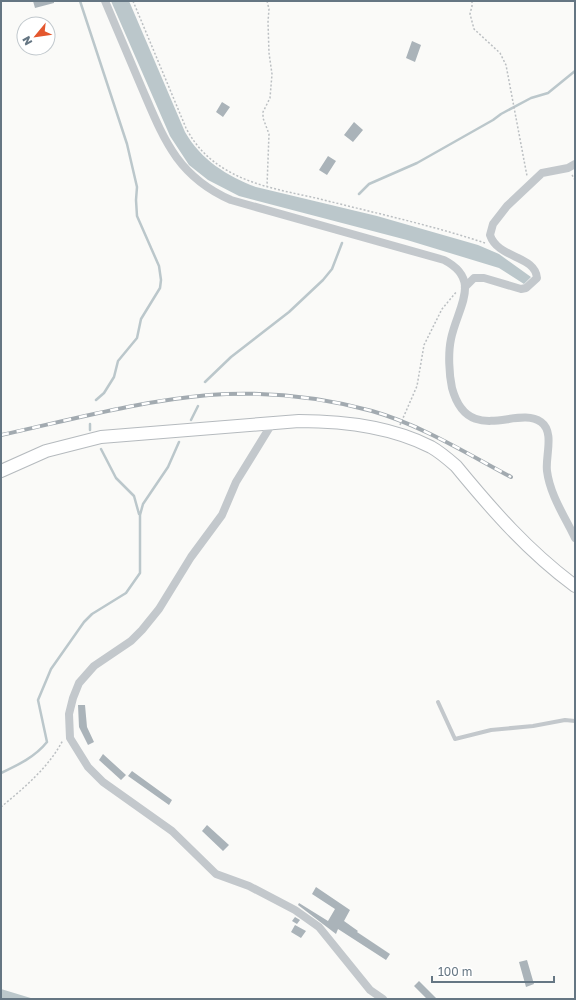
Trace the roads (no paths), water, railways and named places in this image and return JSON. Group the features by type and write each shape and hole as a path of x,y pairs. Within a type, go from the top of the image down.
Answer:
{"main road":[{"path":"1,471 46,451 102,437 273,422 320,421 346,424 396,434 432,448 456,466 513,533 539,558 575,586"}],"street":[{"path":"105,1 168,146 184,167 202,184 219,195 252,207 444,260 461,271 465,279 465,287 462,305 451,340 450,374 456,398 462,407 475,418 491,421 527,418 536,420 545,426 548,432 547,459 549,480 575,538"},
{"path":"465,287 474,278 484,278 521,289 526,288 537,278 536,271 531,266 498,248 490,235 493,224 516,195 542,173 568,168 575,164"},
{"path":"273,422 236,482 222,515 191,557 159,609 137,636 94,666 79,683 72,698 68,728 70,738 77,752 88,768 103,782 172,832 216,874 254,889 295,910 319,927 370,990 383,999"}],"lane":[{"path":"438,702 455,740 491,730 533,726 565,720 575,721"}],"waterway":[{"path":"80,1 127,144 137,187 137,216 159,266 161,280 160,288 141,319 137,338 118,361 114,377 104,393 96,400"},
{"path":"359,194 369,184 417,163 531,98 548,93 575,71"},
{"path":"205,382 231,357 289,312 323,280 332,269 342,243"},
{"path":"191,420 198,406"},
{"path":"90,424 90,430"},
{"path":"1,773 20,764 32,756 47,742 38,700 51,669 84,622 92,614 126,593 140,573 140,515 143,504 168,467 179,442"},
{"path":"101,449 116,478 134,496 139,514"}],"railway":[{"path":"1,435 131,406 183,398 229,394 291,396 352,406 390,417 443,440 511,477"}]}
